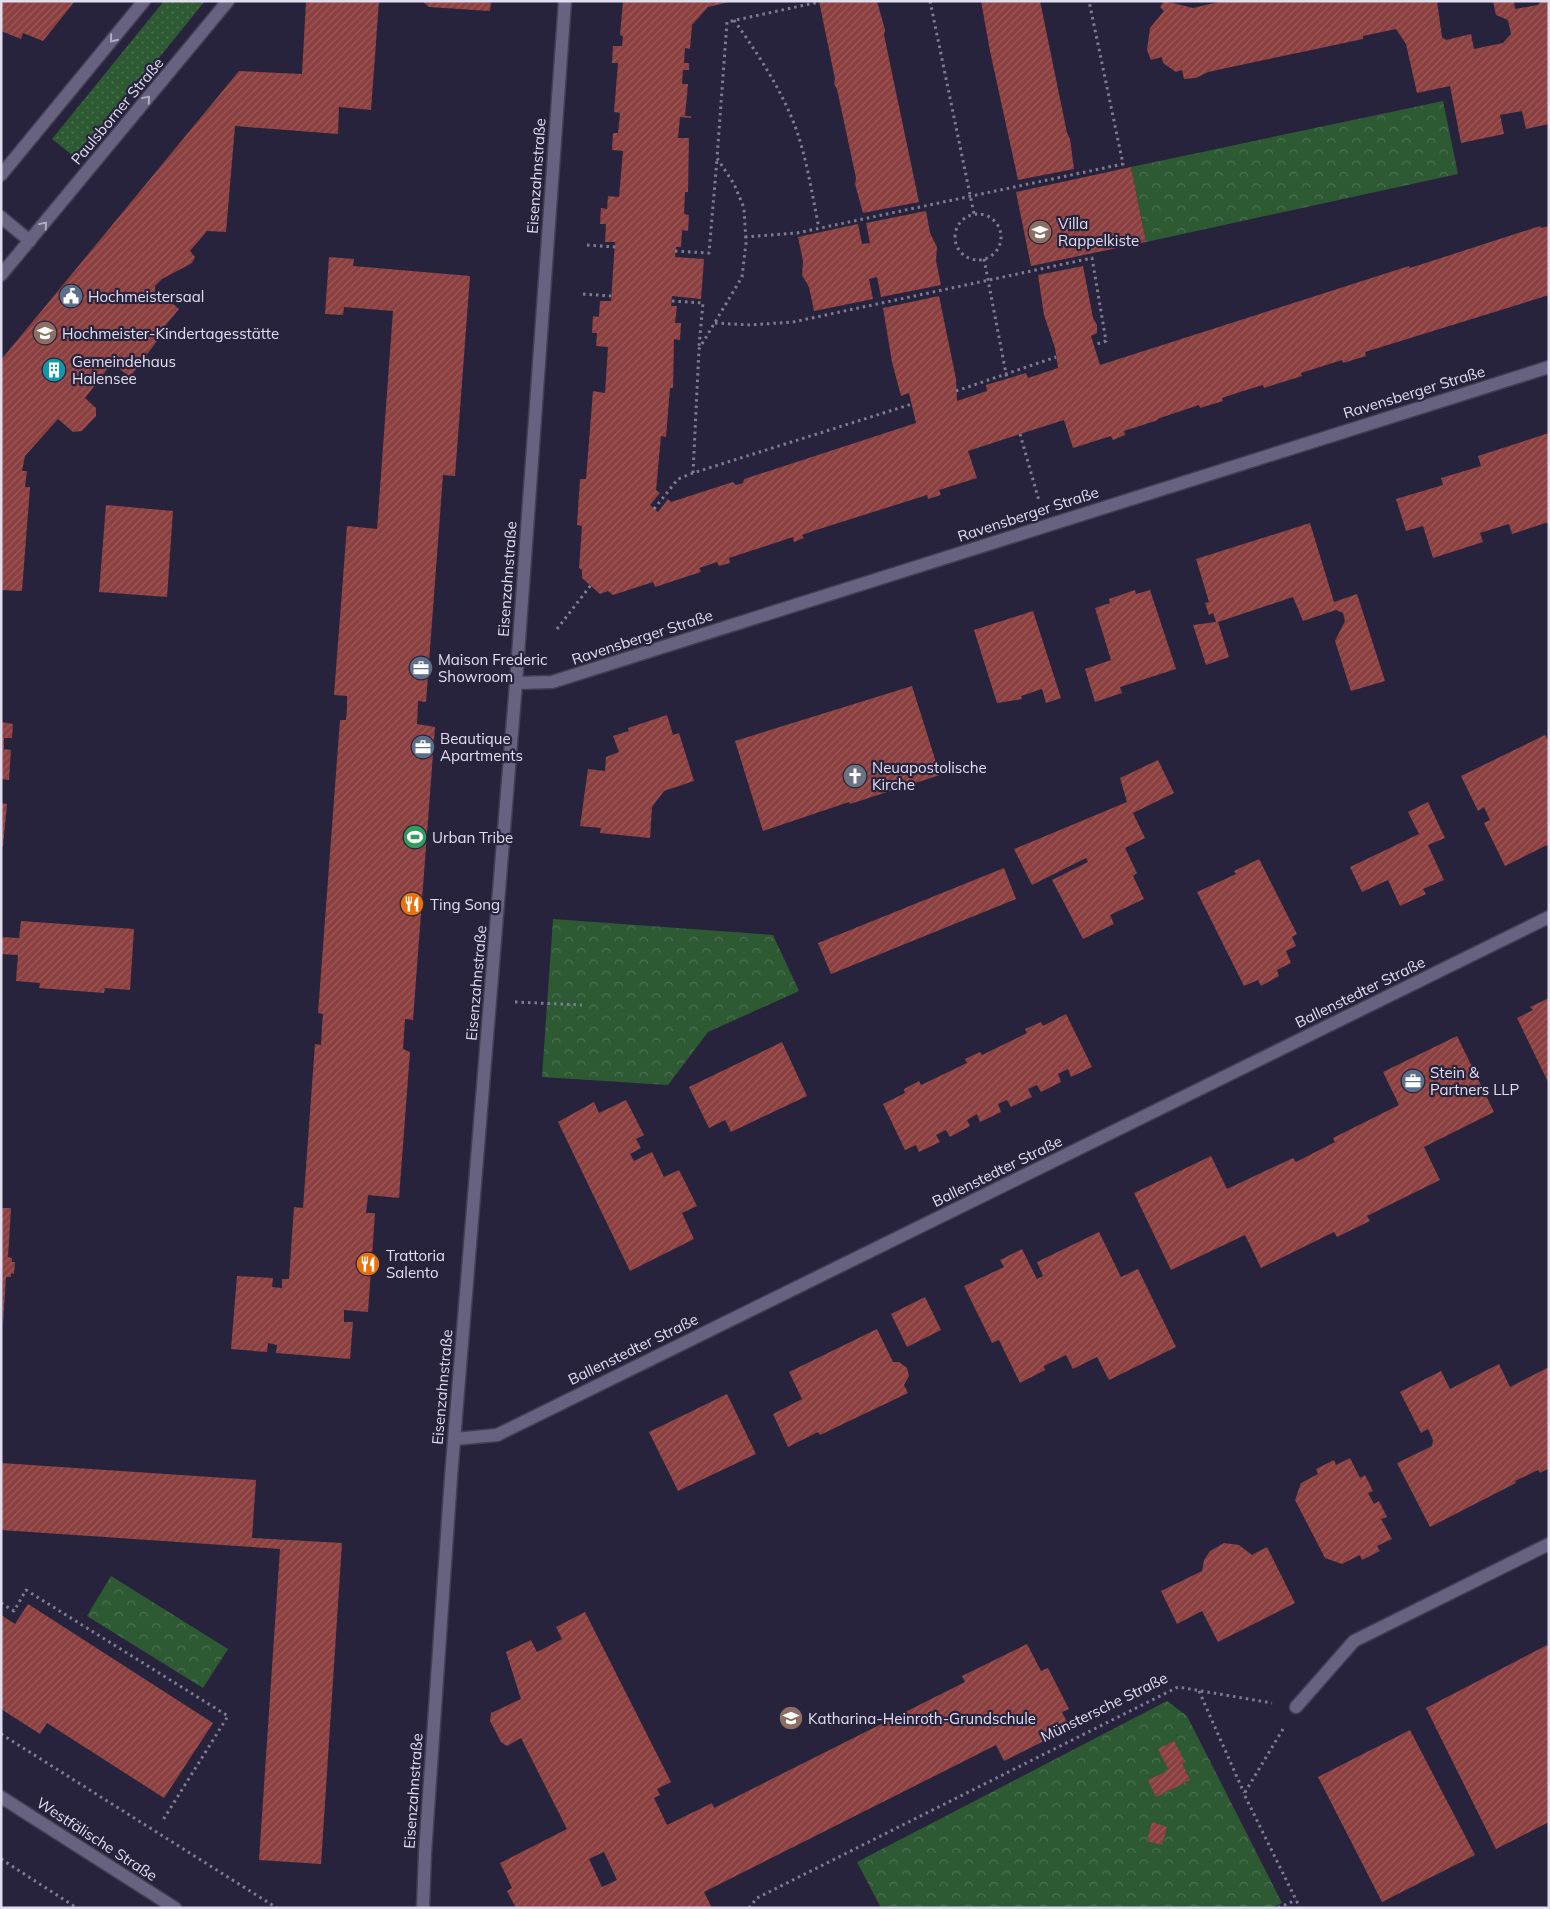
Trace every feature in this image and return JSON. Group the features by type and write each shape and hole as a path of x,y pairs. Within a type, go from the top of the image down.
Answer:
{"street":[{"path":"1,175 144,1"},
{"name":"Paulsborner Straße","path":"1,275 228,1"},
{"name":"Eisenzahnstraße","path":"423,1908 424,1853 455,1439 516,683 565,1"},
{"path":"1,217 30,241"},
{"name":"Ravensberger Straße","path":"516,683 552,682 1549,367"},
{"name":"Ballenstedter Straße","path":"455,1439 496,1435 1549,917"},
{"path":"1296,1707 1354,1641 1549,1544"},
{"name":"Westfälische Straße","path":"1,1797 175,1908"}],"path":[{"path":"930,1 974,214"},
{"path":"746,237 797,233 1123,164 1089,1"},
{"path":"675,250 710,253 727,22 819,2"},
{"path":"734,20 774,81 791,117 804,155 819,228"},
{"path":"699,349 742,277 746,237 744,208 734,184 717,158"},
{"path":"974,214 992,218 999,226 1001,236 999,247 992,255 984,259 974,260 965,257 954,242 954,232 961,220 974,214"},
{"path":"587,245 615,247"},
{"path":"714,323 750,325 794,322 1092,258 1106,341 1094,345"},
{"path":"984,259 1007,379"},
{"path":"583,294 611,296"},
{"path":"672,301 703,303 693,473"},
{"path":"956,391 1056,357"},
{"path":"654,509 678,480 693,473 912,404"},
{"path":"1020,434 1046,525"},
{"path":"556,628 591,585"},
{"path":"491,1000 582,1005"},
{"path":"1,1604 14,1611 26,1590 228,1716 163,1820"},
{"name":"Münstersche Straße","path":"748,1908 757,1898 1178,1687 1296,1707"},
{"path":"1199,1691 1244,1794 1300,1908"},
{"path":"1244,1794 1296,1707"},
{"path":"1,1734 277,1908"},
{"path":"1,1859 77,1908"},
{"path":"1278,1908 1296,1900"}],"green space":[{"path":"164,1 205,1 77,159 52,139"},
{"path":"1443,101 1458,174 1146,242 1131,167"},
{"path":"553,919 773,935 799,991 708,1032 668,1085 542,1077"},
{"path":"111,1576 228,1649 203,1688 87,1616"},
{"path":"1167,1701 1187,1716 1282,1903 1272,1908 881,1908 857,1862"}],"building":[{"path":"1,1 75,1 43,41 23,33 21,39 1,31"},
{"path":"306,1 379,1 371,110 339,107 338,134 235,126 226,232 207,231 190,251 195,257 192,263 162,279 155,286 155,292 159,297 165,297 179,309 154,339 157,341 130,377 112,363 85,398 96,408 96,416 82,431 73,432 58,419 25,456 22,471 27,471 25,487 30,487 22,591 1,590 1,360 239,71 302,74"},
{"path":"422,1 491,1 490,11 429,7"},
{"path":"623,1 729,2 708,7 692,25 690,49 685,48 684,63 689,63 689,70 683,70 682,84 688,84 685,116 691,116 691,118 680,117 678,138 689,138 688,192 685,192 684,214 689,215 688,231 682,230 681,247 676,247 675,257 704,259 701,299 672,296 671,306 677,306 675,323 681,323 680,340 674,339 673,388 670,388 666,437 661,436 656,490 660,493 650,505 658,512 668,499 671,502 733,482 736,485 743,483 744,479 916,423 909,393 901,396 892,362 883,308 939,296 956,379 957,401 987,391 986,385 1026,373 1028,378 1058,368 1055,348 1044,315 1038,275 1083,266 1093,318 1097,325 1097,333 1091,336 1100,365 1540,226 1541,228 1549,226 1549,295 1365,352 1366,356 1343,363 1342,360 1301,373 1302,376 1264,388 1263,385 1243,391 1222,398 1223,401 1200,408 1199,405 1124,431 1125,435 1113,440 1111,436 1073,448 1064,420 968,451 977,478 939,490 941,495 928,499 927,495 813,531 802,535 804,538 794,542 793,537 729,558 730,563 719,566 717,562 699,568 701,572 655,587 653,582 613,595 608,591 600,594 582,578 582,570 579,568 582,526 577,525 580,479 586,479 593,391 605,393 608,347 596,346 597,333 592,333 593,316 599,317 600,301 611,301 615,242 605,242 606,224 600,224 601,208 607,209 608,196 619,197 623,151 612,150 613,133 618,133 620,113 614,112 618,63 612,63 613,46 622,46 623,36 620,35"},
{"path":"819,1 877,1 885,30 884,35 919,202 863,213 855,184 856,178 837,89 834,84 835,79"},
{"path":"981,1 1040,1 1067,133 1070,139 1074,169 1018,180"},
{"path":"1164,1 1193,8 1223,1 1437,1 1442,37 1446,40 1471,34 1474,49 1503,43 1511,34 1508,20 1496,15 1493,1 1514,1 1515,9 1538,5 1541,1 1549,1 1549,124 1526,129 1522,111 1500,115 1504,134 1461,143 1450,86 1417,93 1406,44 1396,29 1363,36 1363,39 1208,72 1196,78 1184,79 1182,70 1176,72 1163,63 1162,57 1151,60 1147,50 1150,28 1164,11 1160,7"},
{"path":"1131,167 1146,242 1031,266 1016,192"},
{"path":"926,211 930,233 937,247 936,261 941,285 881,297 877,277 869,279 873,299 814,311 809,287 802,275 803,261 798,237 858,224 862,244 870,243 866,223"},
{"path":"329,257 354,259 353,266 470,276 455,476 443,475 426,702 418,701 417,724 435,727 413,1020 405,1019 403,1049 410,1052 399,1198 368,1195 366,1213 375,1213 368,1312 344,1310 344,1322 353,1322 350,1359 276,1353 277,1345 268,1343 267,1352 231,1349 237,1276 273,1278 272,1287 282,1288 282,1279 289,1279 294,1207 303,1208 315,1044 321,1045 323,1014 318,1013 340,720 346,720 347,708 347,696 334,695 347,526 377,529 393,311 344,307 343,315 325,314"},
{"path":"1549,433 1549,522 1512,534 1509,524 1480,533 1483,542 1433,558 1423,526 1406,531 1396,499 1443,485 1441,478 1481,466 1478,456"},
{"path":"106,505 173,511 167,597 99,592"},
{"path":"1310,523 1334,602 1357,594 1385,681 1351,691 1335,641 1345,621 1343,613 1336,610 1303,621 1293,597 1218,622 1229,657 1206,665 1193,625 1216,622 1213,613 1209,615 1205,603 1209,602 1196,559"},
{"path":"1135,590 1136,594 1150,590 1176,669 1120,687 1122,693 1095,702 1085,669 1111,660 1095,608 1110,603 1109,599"},
{"path":"1033,611 1061,698 1046,703 1042,689 1021,696 1022,699 997,703 974,630"},
{"path":"912,686 940,775 850,804 849,802 763,831 735,741"},
{"path":"667,715 673,735 679,733 694,781 664,791 652,807 650,838 600,833 601,828 580,826 588,769 605,771 606,757 619,752 613,736 629,731 628,728"},
{"path":"1,722 13,724 12,738 4,738 4,749 11,750 9,780 1,779"},
{"path":"1545,735 1549,742 1549,844 1505,866 1484,823 1490,820 1484,807 1478,811 1461,776"},
{"path":"1158,760 1174,793 1133,813 1145,838 1125,848 1137,873 1133,876 1144,899 1110,915 1114,924 1083,939 1052,880 1088,862 1086,858 1032,885 1014,849 1127,802 1120,778"},
{"path":"1428,802 1445,838 1428,845 1444,880 1423,889 1426,894 1400,906 1388,880 1362,892 1350,867 1419,834 1408,812"},
{"path":"1,803 7,804 3,846 1,846"},
{"path":"1259,859 1297,934 1292,937 1296,946 1286,951 1291,963 1277,970 1279,976 1261,986 1258,980 1244,986 1197,892 1236,874 1234,871"},
{"path":"1004,868 1016,899 831,974 818,943"},
{"path":"21,921 134,929 130,990 105,988 104,993 39,988 40,983 16,981 18,955 1,954 1,937 19,938"},
{"path":"1549,998 1549,1084 1517,1018 1533,1010 1530,1007"},
{"path":"1066,1014 1092,1067 1071,1077 1068,1069 1058,1074 1061,1082 1041,1092 1037,1085 1028,1089 1032,1097 1011,1107 1007,1100 998,1104 1001,1112 980,1122 977,1114 967,1120 970,1126 950,1137 946,1130 936,1135 940,1142 919,1152 916,1145 905,1150 883,1104 905,1093 904,1089 919,1081 921,1085 967,1063 965,1059 980,1052 982,1055 1027,1033 1025,1029 1041,1022 1043,1026"},
{"path":"1457,1036 1494,1112 1424,1147 1440,1180 1367,1216 1370,1221 1337,1237 1334,1232 1261,1268 1245,1235 1171,1270 1134,1193 1211,1156 1227,1189 1293,1158 1296,1162 1335,1142 1333,1138 1399,1105 1383,1072"},
{"path":"782,1042 807,1096 731,1132 725,1120 709,1128 689,1087"},
{"path":"626,1100 644,1135 636,1139 641,1148 630,1154 634,1161 652,1152 664,1177 679,1170 697,1206 682,1213 694,1239 630,1271 558,1122 594,1102 599,1113"},
{"path":"1,1208 11,1208 8,1257 12,1258 12,1262 15,1262 14,1274 11,1273 11,1277 6,1277 3,1325"},
{"path":"1099,1232 1121,1277 1138,1269 1176,1347 1109,1380 1097,1357 1073,1369 1066,1355 1044,1366 1045,1370 1020,1383 999,1340 992,1343 964,1286 1004,1267 1000,1260 1022,1249 1037,1279 1043,1276 1037,1262"},
{"path":"925,1297 941,1330 907,1347 891,1314"},
{"path":"877,1329 893,1362 899,1362 907,1368 909,1376 904,1385 908,1393 820,1435 818,1432 788,1447 773,1414 802,1399 789,1372"},
{"path":"1499,1364 1510,1387 1549,1367 1549,1468 1540,1473 1538,1470 1515,1481 1516,1483 1430,1527 1397,1463 1432,1446 1433,1440 1428,1429 1421,1433 1400,1392 1441,1371 1450,1389"},
{"path":"727,1394 756,1454 678,1491 649,1432"},
{"path":"1350,1458 1360,1478 1365,1475 1373,1491 1368,1493 1374,1504 1379,1501 1387,1517 1381,1519 1392,1539 1377,1546 1380,1551 1362,1560 1360,1555 1342,1564 1325,1558 1295,1500 1301,1483 1318,1474 1316,1469 1334,1460 1336,1465"},
{"path":"1,1463 256,1480 252,1538 342,1543 321,1864 259,1860 280,1549 1,1530"},
{"path":"1224,1543 1239,1545 1252,1555 1267,1547 1295,1603 1218,1642 1202,1611 1177,1624 1161,1591 1202,1571 1204,1560 1210,1551"},
{"path":"28,1604 213,1723 164,1798 47,1723 40,1734 1,1709 1,1615 15,1624"},
{"path":"585,1612 671,1782 657,1789 660,1795 654,1798 667,1825 712,1803 714,1808 965,1682 962,1676 1027,1644 1041,1671 1048,1668 1069,1709 1062,1712 1070,1728 1004,1761 996,1745 704,1892 712,1908 516,1908 507,1891 512,1888 500,1863 567,1829 521,1738 507,1746 501,1742 490,1721 491,1713 521,1699 506,1652 531,1640 537,1652 562,1639 556,1627","holes":["604,1852 617,1880 602,1887 589,1859"]},
{"path":"1549,1644 1549,1822 1496,1849 1426,1708"},
{"path":"1410,1730 1475,1855 1382,1902 1318,1777"},
{"path":"1174,1741 1185,1762 1182,1763 1190,1780 1156,1797 1148,1780 1169,1770 1158,1749"},
{"path":"1152,1822 1167,1827 1162,1845 1147,1841"}],"place":[{"name":"Villa Rappelkiste","path":"1040,232"},
{"name":"Hochmeistersaal","path":"71,296"},
{"name":"Hochmeister-Kindertagesstätte","path":"45,333"},
{"name":"Gemeindehaus Halensee","path":"54,370"},
{"name":"Maison Frederic Showroom","path":"421,668"},
{"name":"Beautique Apartments","path":"423,747"},
{"name":"Neuapostolische Kirche","path":"855,776"},
{"name":"Urban Tribe","path":"415,837"},
{"name":"Ting Song","path":"412,904"},
{"name":"Stein & Partners LLP","path":"1413,1081"},
{"name":"Trattoria Salento","path":"368,1264"},
{"name":"Katharina-Heinroth-Grundschule","path":"791,1718"}]}
